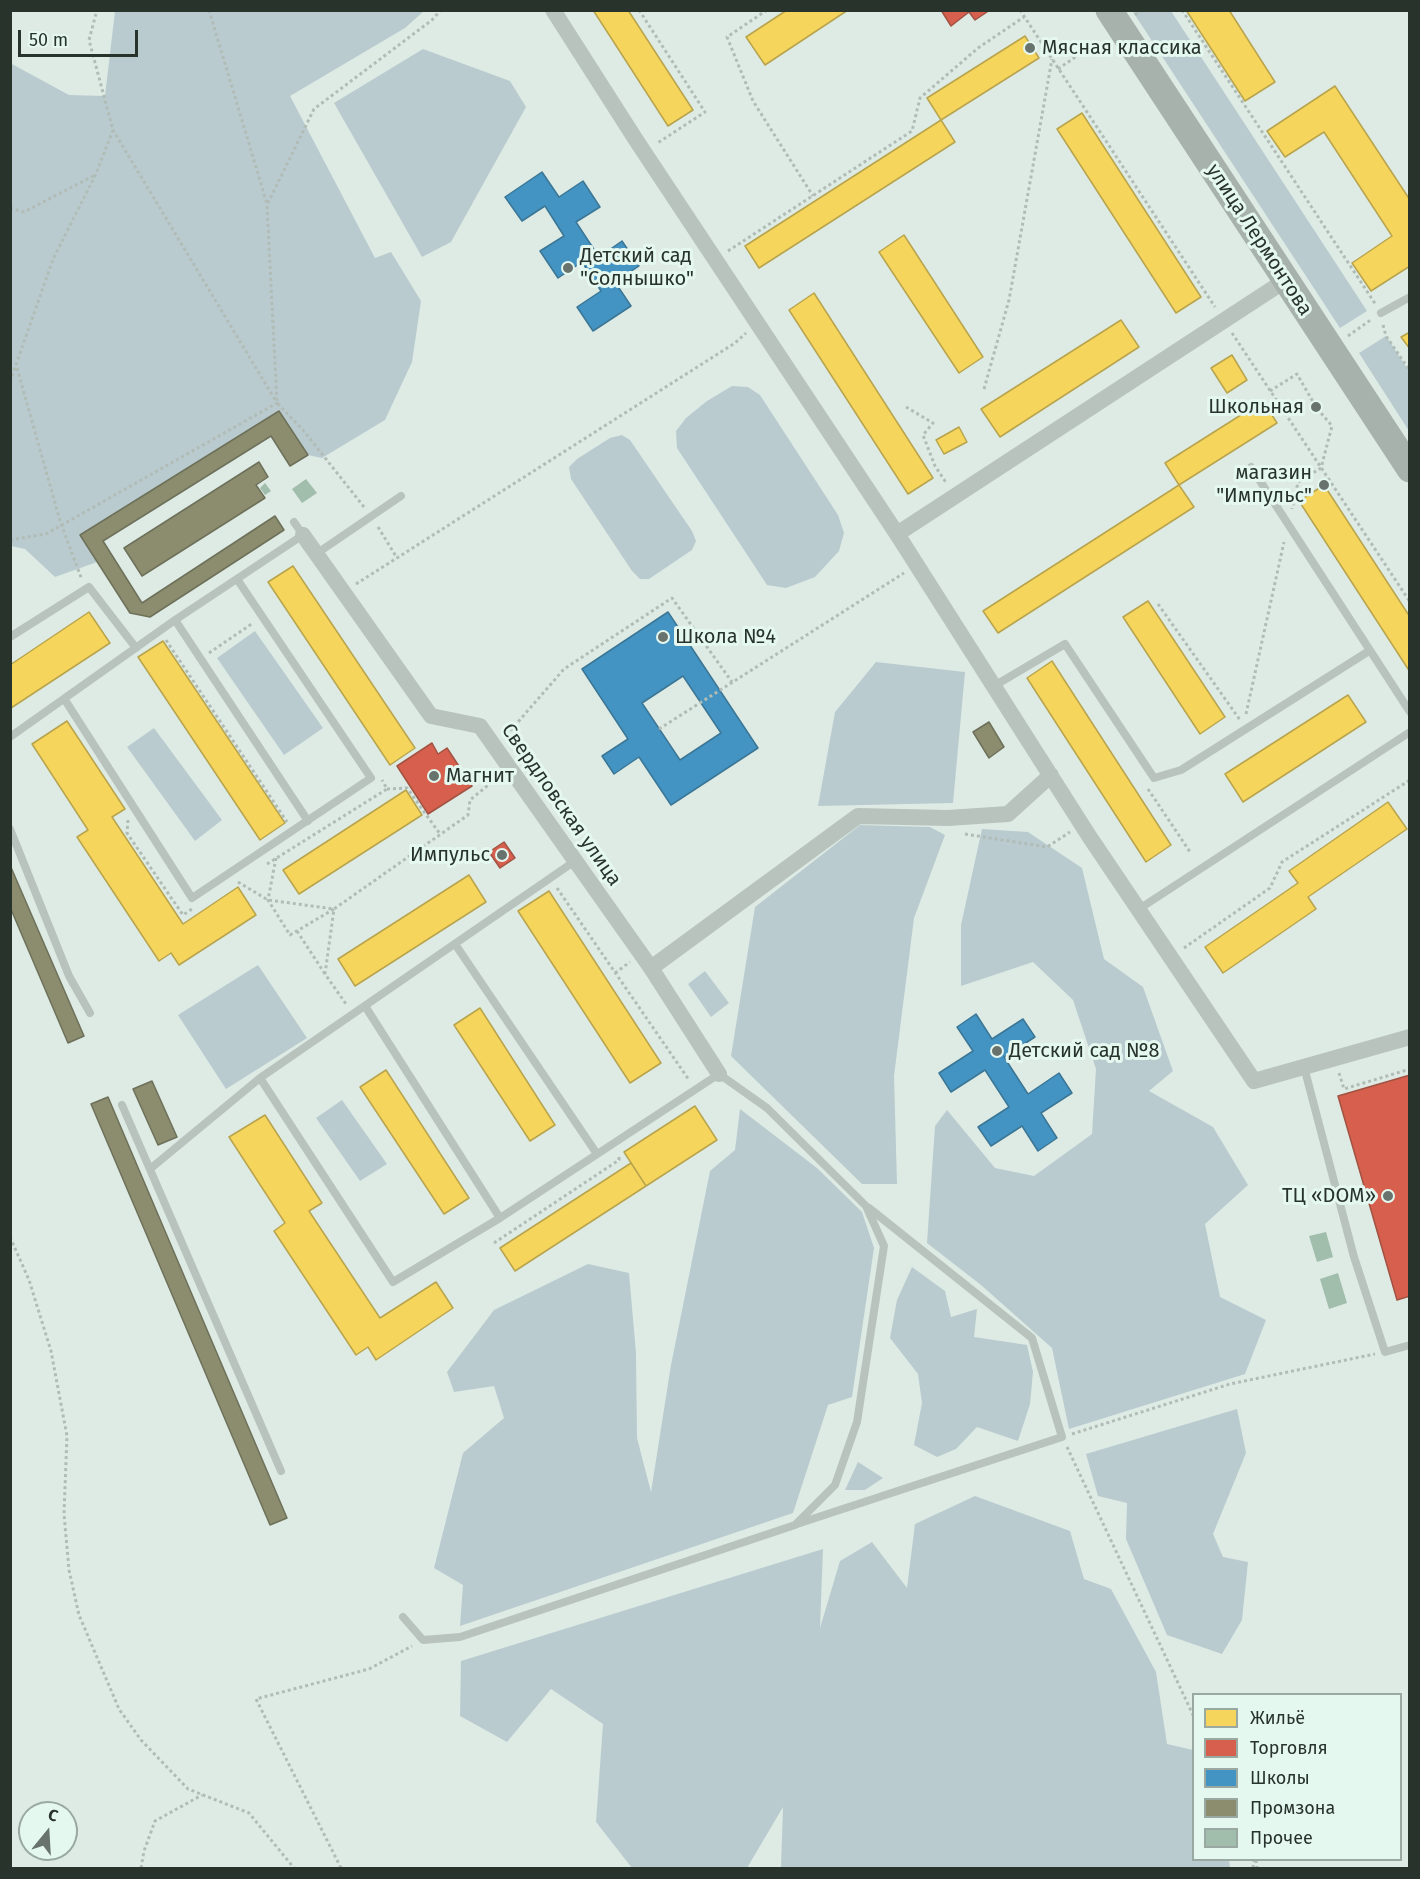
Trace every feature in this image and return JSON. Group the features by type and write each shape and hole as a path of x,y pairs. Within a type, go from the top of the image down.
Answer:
{"main road":[{"name":"улица Лермонтова","path":"1109,11 1410,469"}],"street":[{"path":"553,10 897,534 1089,836 1254,1081 1410,1037"},
{"path":"897,534 1286,280"},
{"name":"Свердловская улица","path":"298,529 431,716 480,726 651,968 719,1074"},
{"path":"651,968 858,816 948,818 1008,814 1051,775"}],"lane":[{"path":"1381,313 1410,297"},
{"path":"1251,467 1410,712"},
{"path":"316,554 401,496"},
{"path":"10,737 237,579 298,529"},
{"path":"65,700 192,898 371,778 237,579"},
{"path":"10,637 88,587 136,648"},
{"path":"175,620 308,821"},
{"path":"994,686 1065,644 1154,778 1181,770 1369,651"},
{"path":"1139,909 1410,732"},
{"path":"10,829 69,976 90,1013"},
{"path":"150,1169 260,1078 575,861"},
{"path":"455,944 597,1154"},
{"path":"364,1006 500,1218"},
{"path":"1304,1067 1354,1257 1384,1352 1410,1345"},
{"path":"260,1078 393,1282 500,1218 719,1074 768,1108 866,1206 1032,1338 1062,1437 460,1638 423,1640 403,1617"},
{"path":"122,1105 280,1472"},
{"path":"795,1525 834,1485 857,1422 884,1246 866,1206"}],"path":[{"path":"97,10 89,40 112,130 277,404 303,430 371,516 397,558"},
{"path":"209,10 267,205 277,404"},
{"path":"267,205 314,109 432,21 441,10"},
{"path":"639,10 705,112 656,144"},
{"path":"767,10 727,37 753,101 813,196"},
{"path":"1182,10 1381,313 1386,336 1410,371"},
{"path":"724,253 912,131 920,98 978,48 1024,17"},
{"path":"1058,69 1097,42"},
{"path":"984,389 1009,300 1052,59"},
{"path":"10,382 53,260 96,174 112,130"},
{"path":"10,208 24,212 96,174"},
{"path":"1341,341 1381,313"},
{"path":"353,586 735,343 757,323"},
{"path":"16,366 62,524 85,589"},
{"path":"1158,604 1243,724 1298,482 1321,468 1332,426 1316,407 1297,374 1270,391"},
{"path":"10,540 46,534 277,404"},
{"path":"906,408 933,423 923,435 935,466 955,496"},
{"path":"659,729 905,572"},
{"path":"517,749 511,730 564,669 672,598 732,682"},
{"path":"186,670 262,616"},
{"path":"163,635 302,843"},
{"path":"238,882 268,900 334,909 468,815 470,800 506,770"},
{"path":"1180,950 1270,888 1282,862 1410,780"},
{"path":"1143,783 1190,852"},
{"path":"387,789 407,788 440,834"},
{"path":"297,931 325,974"},
{"path":"615,973 629,963"},
{"path":"1340,1076 1344,1089 1410,1069"},
{"path":"10,1237 29,1280 51,1351 67,1436 64,1514 69,1570 79,1615 119,1709 141,1740 188,1789 249,1813 294,1869"},
{"path":"1192,1713 1062,1437 1230,1384 1384,1352"},
{"path":"341,1869 256,1699 369,1669 423,1640"},
{"path":"141,1869 144,1851 155,1821 202,1795"}],"shaded area":[{"path":"115,11 424,11 405,28 290,96 375,258 391,252 421,301 412,362 385,420 322,458 308,455 279,411 80,535 97,562 55,577 25,549 11,546 10,63 69,95 105,96"},
{"path":"1171,11 1367,311 1340,328 1133,12"},
{"path":"423,49 510,81 526,107 451,242 422,257 334,103"},
{"path":"1386,336 1409,371 1409,431 1359,353"},
{"path":"732,386 748,387 760,395 838,515 844,533 839,551 815,577 786,588 767,585 677,448 676,431 686,418 707,401"},
{"path":"622,435 630,440 692,531 696,541 692,550 649,579 640,579 632,571 571,479 569,467 577,459 610,438"},
{"path":"255,631 323,728 284,755 217,658"},
{"path":"876,662 965,672 953,803 818,806 835,712"},
{"path":"154,728 222,820 195,841 127,747"},
{"path":"860,825 930,827 945,835 914,918 894,1076 897,1184 862,1184 731,1056 755,907"},
{"path":"982,829 1028,832 1082,868 1104,959 1143,987 1173,1071 1149,1091 1213,1127 1248,1185 1205,1224 1220,1297 1266,1320 1245,1374 1069,1429 1052,1348 981,1285 927,1243 935,1126 947,1110 995,1168 1034,1176 1092,1134 1096,1069 1073,1000 1033,962 961,986 961,925"},
{"path":"258,965 307,1038 226,1089 178,1015"},
{"path":"705,971 729,1003 711,1017 688,984"},
{"path":"342,1100 387,1164 360,1181 316,1118"},
{"path":"740,1109 817,1168 862,1212 874,1248 852,1397 828,1405 793,1513 460,1626 463,1585 434,1568 463,1453 504,1418 494,1386 454,1392 447,1372 494,1310 588,1264 629,1273 636,1353 637,1438 651,1492 671,1365 710,1171 735,1150"},
{"path":"912,1267 945,1291 951,1317 977,1309 974,1337 1027,1345 1033,1372 1030,1404 1018,1441 977,1427 956,1449 937,1457 914,1445 922,1403 918,1374 890,1338 897,1300"},
{"path":"1237,1409 1246,1453 1213,1534 1223,1557 1248,1562 1242,1620 1222,1654 1167,1635 1126,1539 1127,1503 1098,1496 1086,1454"},
{"path":"858,1462 883,1478 865,1490 845,1490"},
{"path":"975,1496 1070,1531 1084,1579 1111,1589 1156,1672 1167,1744 1192,1750 1192,1861 1229,1861 1230,1868 781,1868 783,1807 747,1868 632,1868 596,1822 603,1724 551,1689 507,1742 460,1716 461,1661 823,1549 820,1628 840,1561 872,1542 907,1588 915,1524"}],"building: Жильё":[{"path":"593,10 628,10 693,110 668,126"},
{"path":"787,10 848,10 765,65 746,37"},
{"path":"1186,10 1229,10 1275,82 1245,101"},
{"path":"1025,36 1039,58 941,120 927,98"},
{"path":"1335,86 1410,200 1410,266 1371,291 1352,263 1392,236 1324,132 1285,157 1267,131"},
{"path":"1082,113 1201,297 1176,313 1057,129"},
{"path":"941,120 955,142 759,268 745,246"},
{"path":"904,235 983,357 959,373 879,252"},
{"path":"814,293 933,478 908,494 789,310"},
{"path":"1121,320 1139,347 1000,437 981,409"},
{"path":"1410,332 1410,349 1401,337"},
{"path":"1232,355 1247,380 1227,393 1211,368"},
{"path":"1263,401 1277,423 1179,485 1165,463"},
{"path":"959,427 967,442 944,454 936,440"},
{"path":"1179,485 1194,507 998,633 983,611"},
{"path":"1324,485 1410,617 1410,672 1299,501"},
{"path":"293,566 415,748 390,765 268,582"},
{"path":"1148,601 1225,717 1200,734 1123,617"},
{"path":"89,612 110,643 11,708 10,665"},
{"path":"163,641 285,823 260,840 138,657"},
{"path":"1052,661 1171,845 1146,862 1027,678"},
{"path":"1348,695 1366,722 1243,802 1225,774"},
{"path":"67,721 125,809 112,817 183,924 238,887 256,915 179,965 171,953 159,961 77,837 88,830 32,744"},
{"path":"406,790 422,815 299,894 283,870"},
{"path":"1388,802 1407,829 1308,897 1316,909 1223,973 1205,947 1298,883 1289,871"},
{"path":"469,875 486,902 355,986 338,959"},
{"path":"549,891 661,1063 630,1083 518,911"},
{"path":"480,1008 555,1125 530,1141 454,1025"},
{"path":"386,1070 469,1198 444,1214 360,1087"},
{"path":"695,1106 717,1140 646,1186 624,1152"},
{"path":"265,1115 322,1203 309,1211 380,1318 436,1282 453,1308 376,1360 368,1347 356,1355 274,1231 285,1223 229,1137"},
{"path":"631,1163 646,1186 515,1271 500,1248"}],"building: Торговля":[{"path":"941,10 990,10 975,20 969,12 951,26"},
{"name":"Магнит","path":"432,743 438,754 447,748 472,786 428,814 397,766"},
{"name":"Импульс","path":"504,842 515,858 500,868 489,852"},
{"name":"ТЦ «DOM»","path":"1410,1075 1410,1296 1397,1300 1338,1096"}],"building: Школы":[{"path":"542,172 559,197 583,181 600,207 576,222 599,257 622,241 639,266 615,282 631,306 593,331 577,307 601,291 582,262 558,278 540,251 564,236 545,206 522,221 505,197"},
{"path":"668,612 758,748 671,805 639,757 614,774 602,756 628,739 582,669","holes":["683,676 721,733 680,760 642,703"]},
{"path":"976,1014 992,1039 1023,1019 1035,1037 1004,1057 1028,1094 1059,1073 1072,1093 1041,1113 1057,1138 1038,1151 1022,1126 991,1146 978,1127 1009,1107 985,1070 951,1092 939,1073 973,1051 957,1027"}],"building: Промзона":[{"path":"279,411 308,455 290,466 271,436 103,541 142,603 275,516 284,530 150,617 130,613 80,535"},
{"path":"259,462 268,477 256,485 265,498 142,576 124,548"},
{"path":"989,722 1004,747 989,758 973,732"},
{"path":"10,865 84,1036 68,1043 10,907"},
{"path":"152,1081 177,1137 158,1145 133,1089"},
{"path":"108,1097 287,1518 270,1525 91,1104"}],"building: Прочее":[{"path":"306,479 317,493 302,503 292,489"},
{"path":"265,483 271,491 265,495 260,488"},
{"path":"1326,1232 1333,1257 1317,1262 1309,1236"},
{"path":"1338,1273 1347,1303 1329,1309 1320,1279"}],"place":[{"name":"Мясная классика","path":"1030,48"},
{"name":"Детский сад \"Солнышко\"","path":"568,268"},
{"name":"Школьная","path":"1316,407"},
{"name":"магазин \"Импульс\"","path":"1324,485"},
{"name":"Школа №4","path":"663,637"},
{"name":"Магнит","path":"434,776"},
{"name":"Импульс","path":"502,855"},
{"name":"Детский сад №8","path":"997,1051"},
{"name":"ТЦ «DOM»","path":"1388,1196"}]}
